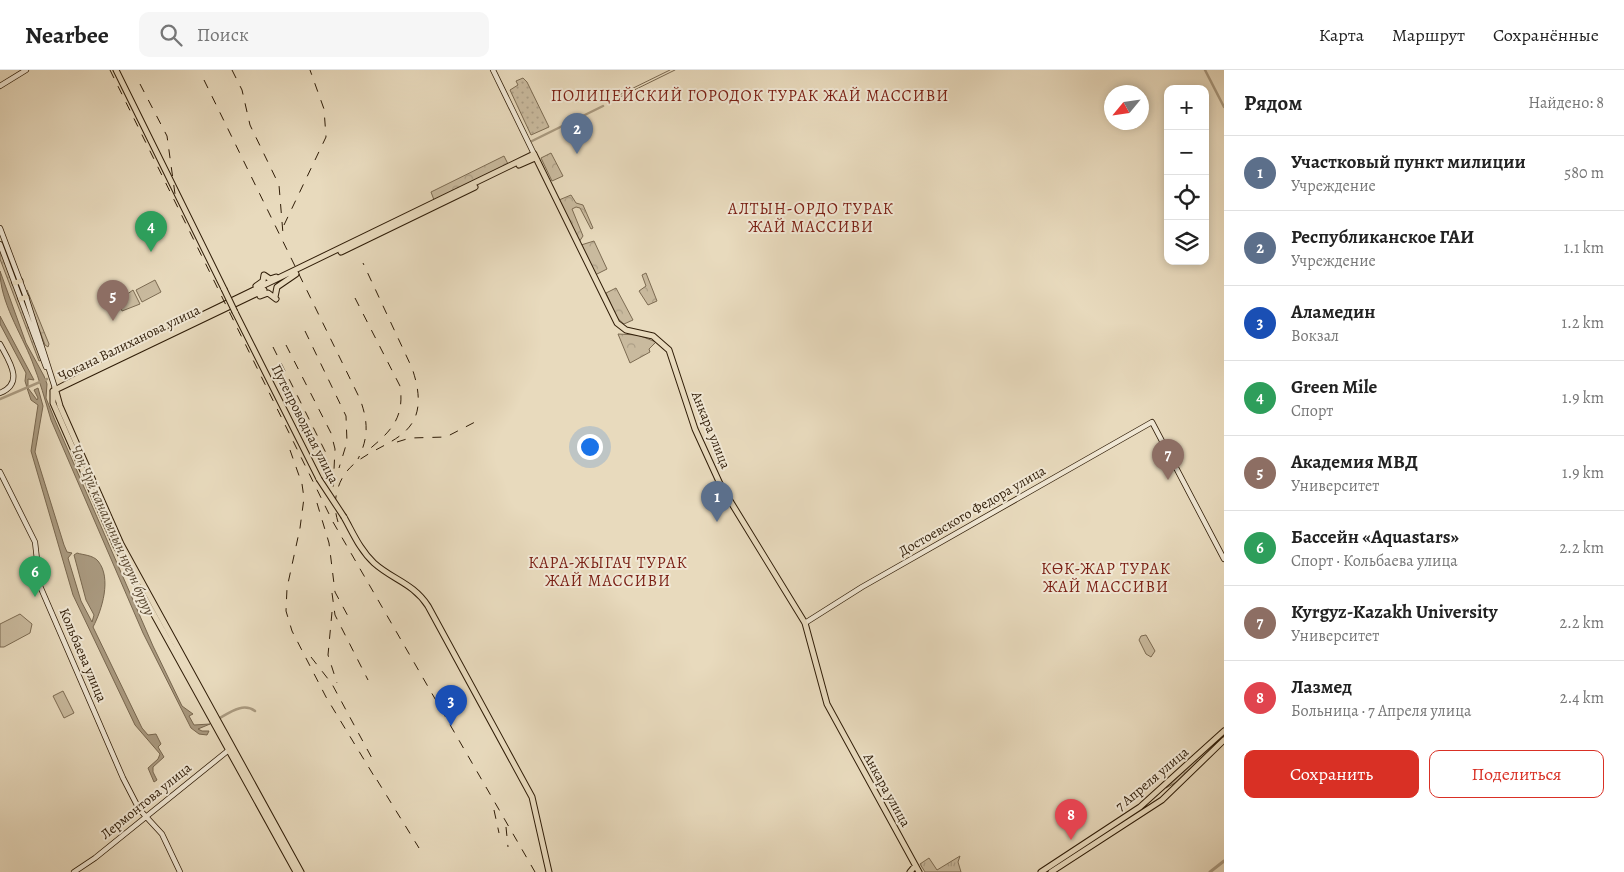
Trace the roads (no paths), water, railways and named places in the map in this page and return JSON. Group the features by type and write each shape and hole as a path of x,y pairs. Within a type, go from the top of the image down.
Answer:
{"main road":[{"path":"0,86 26,70"},
{"name":"Путепроводная улица","path":"116,70 318,479 368,557 379,567 414,589 428,606 532,798 550,872"},
{"name":"Анкара улица","path":"494,70 618,323 626,330 653,336 669,350 695,429 721,486 805,623 827,704 919,872"},
{"name":"Чокана Валиханова улица","path":"55,391 535,156"},
{"path":"0,228 55,391 58,408 116,540 289,854 301,872"},
{"path":"0,244 17,282"},
{"path":"236,301 262,283 264,275 272,279 296,272"},
{"path":"236,301 265,293 270,293 276,299 275,290 296,272"},
{"path":"23,298 55,391"},
{"path":"0,344 14,371 12,384 0,393"},
{"path":"55,391 64,385"},
{"name":"Достоевского Федора улица","path":"805,623 862,587 1152,422 1224,559"},
{"name":"Кольбаева улица","path":"0,472 35,542 38,577 48,604 133,800 145,817 162,834 180,872"},
{"name":"7 Апреля улица","path":"1041,872 1132,813 1165,786 1224,731"},
{"name":"7 Апреля улица","path":"1051,872 1157,804 1224,740"},
{"name":"Лермонтова улица","path":"74,872 231,748"},
{"path":"1165,786 1166,790 1171,792"},
{"path":"289,854 296,872"},
{"path":"910,872 915,866"}],"waterway":[{"path":"617,96 670,70"},
{"path":"610,102 675,70"},
{"path":"1205,70 1224,107"},
{"path":"532,141 603,106"},
{"path":"0,399 47,379"},
{"name":"Чоң Чүй каналынын нугун буруу","path":"218,719 231,711 241,708 255,711"},
{"path":"1210,872 1224,861"}],"railway":[{"path":"110,70 333,522 535,872"},
{"path":"232,70 242,90 250,125 279,185 283,234"},
{"path":"284,225 326,137 324,109 310,70"},
{"path":"204,80 360,399 365,415 366,436 358,459"},
{"path":"140,84 167,136 175,194"},
{"path":"338,522 335,500 345,473 359,460 391,442 405,431 415,417 418,397 412,368 363,263"},
{"path":"355,298 400,386 401,397 398,416 394,424 366,452"},
{"path":"305,331 346,416 347,442 339,468"},
{"path":"286,345 331,433 335,449 333,490"},
{"path":"273,347 327,455 329,476"},
{"path":"397,442 410,438 446,437 477,421"},
{"path":"290,450 302,484 304,498 300,528 287,588 286,611 292,631 326,697 374,776"},
{"path":"317,503 329,543 335,592 349,618"},
{"path":"332,593 335,615 368,680"},
{"path":"332,612 328,655 337,683"},
{"path":"311,657 332,684 374,762"},
{"path":"377,780 419,848"},
{"path":"494,810 499,833"},
{"path":"506,827 508,847"}],"place":[{"name":"Республиканское ГАИ","path":"577,154"},
{"name":"Green Mile","path":"151,252"},
{"name":"Академия МВД","path":"113,321"},
{"name":"Kyrgyz-Kazakh University","path":"1168,480"},
{"name":"Участковый пункт милиции","path":"717,522"},
{"name":"Бассейн «Aquastars»","path":"35,597"},
{"name":"Аламедин","path":"451,726"},
{"name":"Лазмед","path":"1071,840"}],"district":[{"name":"ПОЛИЦЕЙСКИЙ ГОРОДОК ТУРАК ЖАЙ МАССИВИ","path":"750,96"},
{"name":"АЛТЫН-ОРДО ТУРАК ЖАЙ МАССИВИ","path":"811,218"},
{"name":"КАРА-ЖЫГАЧ ТУРАК ЖАЙ МАССИВИ","path":"608,572"},
{"name":"КӨК-ЖАР ТУРАК ЖАЙ МАССИВИ","path":"1106,578"}]}
